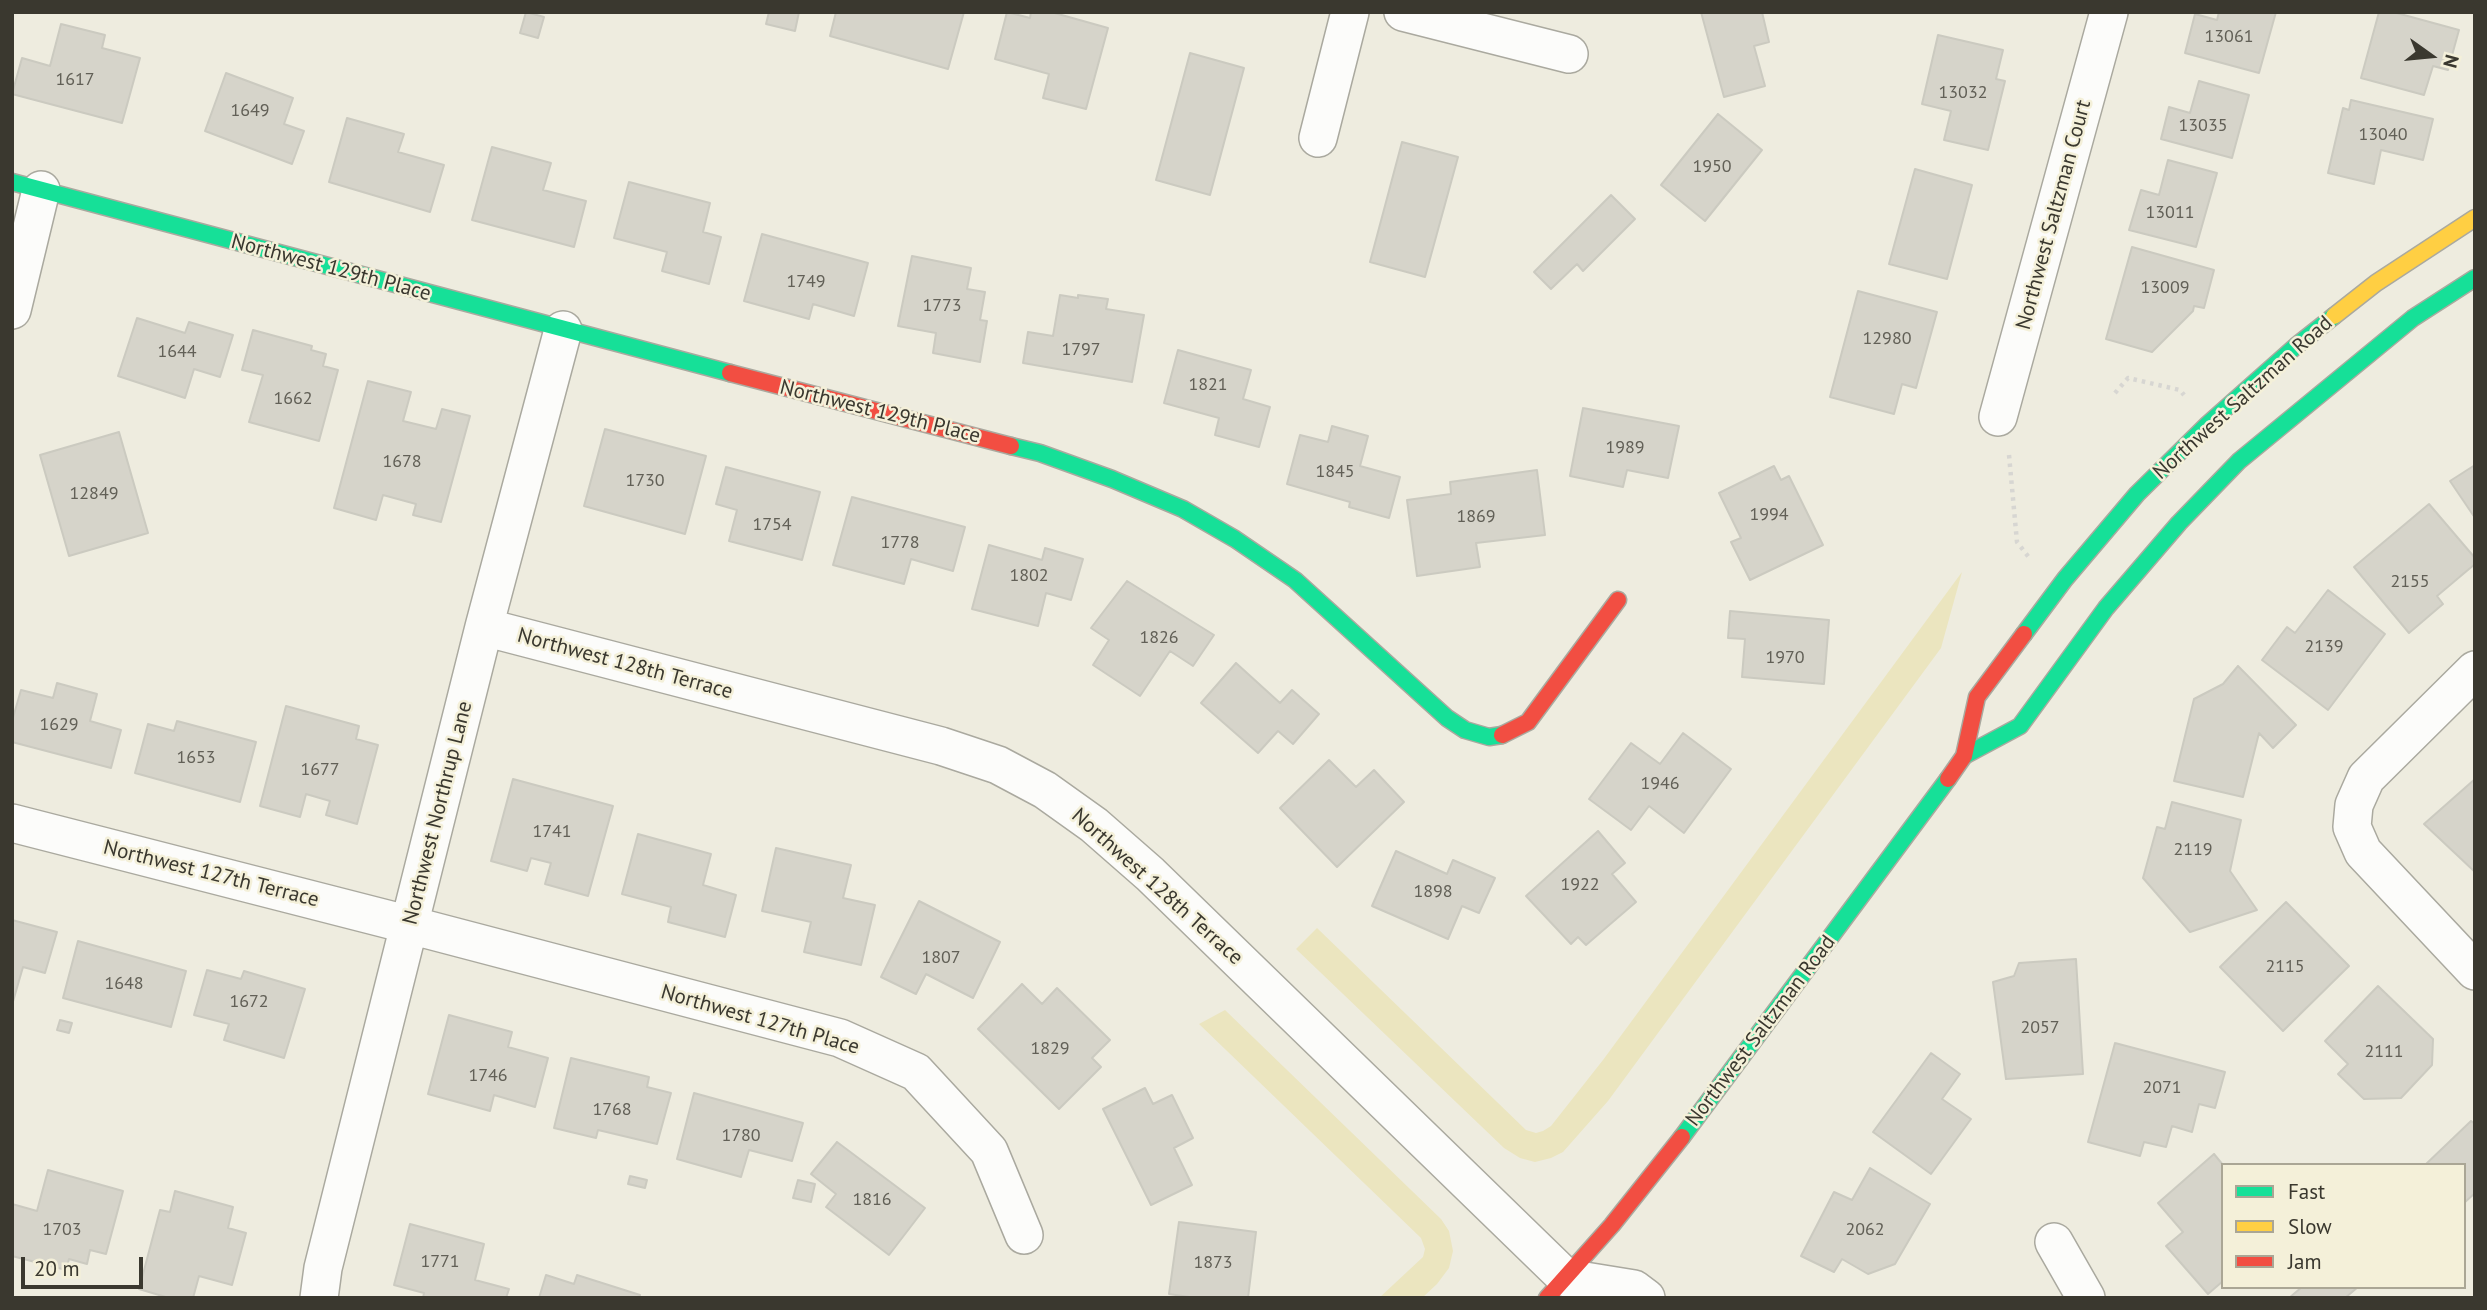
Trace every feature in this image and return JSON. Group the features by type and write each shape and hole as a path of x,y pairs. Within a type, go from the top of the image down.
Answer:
{"main road":[{"name":"Northwest 129th Place","path":"27,186 563,330 1040,453 1183,509 1236,538 1295,580 1447,718 1465,730 1489,737 1506,734 1528,722 1618,600"},
{"name":"Northwest Saltzman Road","path":"1561,1291 1668,1156 1964,756 1977,697 2056,591 2137,494 2208,424 2296,346 2376,283 2475,218"},
{"name":"Northwest Saltzman Road","path":"1964,756 2020,726 2106,608 2179,523 2239,461 2413,318 2475,278"}],"street":[{"path":"1318,138 1350,12"},
{"path":"1403,12 1569,54"},
{"name":"Northwest Saltzman Court","path":"1998,417 2109,12"},
{"path":"12,310 27,186"},
{"name":"Northwest Northrup Lane","path":"319,1298 323,1268 484,627 563,330"},
{"name":"Northwest 128th Terrace","path":"484,627 940,746 998,765 1045,790 1094,825 1150,874 1561,1291"},
{"path":"2475,670 2366,778 2354,804 2352,827 2363,852 2475,971"},
{"name":"Northwest 127th Terrace","path":"12,823 410,925"},
{"name":"Northwest 127th Place","path":"410,925 840,1038 916,1072 989,1151 1024,1234"},
{"path":"2054,1242 2087,1298"},
{"path":"1561,1291 1634,1289 1646,1298"}],"path":[{"path":"2115,393 2128,378 2180,390 2208,424"},
{"path":"1998,417 2009,456 2017,542 2056,591"}],"shaded area":[{"path":"1962,572 1941,648 1608,1101 1563,1152 1535,1162 1520,1158 1504,1148 1296,949 1317,928 1526,1130 1536,1133 1543,1131 1551,1126 1603,1060"},
{"path":"1225,1010 1441,1219 1449,1231 1453,1251 1449,1268 1422,1298 1379,1298 1423,1257 1425,1249 1421,1238 1199,1024"}],"building":[{"path":"526,12 544,17 538,38 520,33"},
{"path":"769,12 799,12 795,31 766,24"},
{"path":"836,12 964,12 948,69 830,36"},
{"path":"1007,12 1030,18 1031,12 1051,12 1108,28 1086,109 1043,98 1049,74 995,59"},
{"path":"1701,12 1762,12 1769,42 1754,46 1765,86 1724,97"},
{"path":"2219,12 2276,12 2259,73 2185,53 2195,14 2217,20"},
{"path":"2379,12 2393,12 2459,30 2448,70 2433,66 2424,95 2361,78"},
{"path":"61,24 105,35 102,48 140,58 122,123 12,94 22,58 50,66"},
{"path":"1938,35 2003,50 1996,79 2005,81 1988,150 1944,140 1951,111 1922,104"},
{"path":"1190,53 1244,68 1210,195 1156,180"},
{"path":"226,73 293,98 284,124 304,131 292,164 205,131"},
{"path":"2199,81 2249,95 2232,158 2161,139 2169,107 2190,113"},
{"path":"2351,100 2433,119 2423,160 2381,150 2374,184 2328,173 2343,108 2349,110"},
{"path":"1718,114 1762,150 1705,221 1661,185"},
{"path":"347,118 404,134 398,152 444,165 430,212 329,182"},
{"path":"1402,142 1458,157 1425,277 1370,262"},
{"path":"492,147 551,163 543,190 586,201 574,247 472,220"},
{"path":"2168,160 2217,173 2196,247 2129,230 2141,190 2159,195"},
{"path":"1915,169 1972,185 1947,279 1889,264"},
{"path":"629,182 710,203 703,232 721,237 709,284 662,271 667,252 614,238"},
{"path":"1611,195 1635,219 1583,271 1577,264 1551,289 1534,272"},
{"path":"762,234 868,263 854,316 813,304 809,319 744,301"},
{"path":"2132,247 2214,270 2204,308 2194,306 2193,311 2152,352 2106,339"},
{"path":"912,256 971,268 967,289 985,292 980,320 987,321 980,362 933,353 936,333 898,326"},
{"path":"1858,291 1937,312 1916,388 1902,384 1894,414 1830,397"},
{"path":"1060,295 1108,299 1106,309 1144,315 1132,382 1023,363 1028,332 1053,336"},
{"path":"137,318 185,333 189,322 233,335 220,377 194,369 185,398 118,376"},
{"path":"253,330 312,346 311,350 326,354 323,366 338,370 319,441 249,422 263,375 242,370"},
{"path":"1178,350 1251,370 1243,399 1270,407 1259,447 1215,435 1219,418 1164,403"},
{"path":"368,381 411,392 403,421 436,429 442,409 470,416 441,522 413,515 416,504 383,495 376,520 334,508"},
{"path":"1583,408 1679,426 1668,478 1627,470 1623,487 1570,476"},
{"path":"1332,426 1368,436 1360,466 1400,477 1389,518 1349,507 1350,502 1287,484 1300,435 1328,442"},
{"path":"605,429 706,456 685,534 584,506"},
{"path":"119,432 148,533 69,556 40,455"},
{"path":"2475,465 2475,518 2450,481"},
{"path":"1774,466 1781,480 1789,476 1823,545 1750,580 1731,542 1741,538 1719,493"},
{"path":"726,467 820,492 802,560 729,541 737,510 716,504"},
{"path":"1537,470 1545,535 1476,543 1480,567 1417,576 1407,500 1451,494 1450,482"},
{"path":"852,497 965,527 953,571 911,559 904,584 833,565"},
{"path":"2429,504 2475,558 2475,564 2437,596 2443,604 2409,633 2354,567"},
{"path":"989,545 1042,560 1045,548 1083,559 1071,600 1046,593 1038,626 972,609"},
{"path":"1127,581 1214,635 1193,666 1170,651 1140,696 1093,665 1109,640 1091,628"},
{"path":"2328,590 2385,634 2328,710 2262,660 2287,627 2295,633"},
{"path":"1730,611 1829,620 1824,684 1742,677 1745,639 1728,638"},
{"path":"1236,663 1280,703 1292,690 1319,714 1293,744 1278,731 1258,753 1201,703"},
{"path":"2238,666 2296,725 2273,748 2259,733 2243,797 2174,781 2194,699 2223,684"},
{"path":"57,683 97,694 90,721 121,730 111,768 12,742 12,721 21,690 53,698"},
{"path":"286,706 359,726 356,739 378,745 357,824 326,815 330,801 306,794 300,817 260,806"},
{"path":"177,721 256,742 240,802 135,773 148,724 174,731"},
{"path":"1683,733 1731,769 1684,833 1649,806 1631,830 1589,799 1631,743 1660,764"},
{"path":"1329,760 1356,787 1374,770 1404,802 1337,867 1280,808"},
{"path":"513,779 613,806 588,896 545,884 551,863 531,858 527,871 491,861"},
{"path":"2475,779 2475,872 2424,824"},
{"path":"2172,802 2241,820 2230,871 2257,910 2190,932 2143,878 2157,827 2165,829"},
{"path":"1598,831 1625,863 1612,874 1636,902 1586,945 1578,937 1571,944 1526,896"},
{"path":"638,834 711,854 703,885 736,895 725,937 668,922 671,907 622,894"},
{"path":"776,848 851,865 843,898 875,905 861,965 804,952 811,922 762,911"},
{"path":"1396,851 1447,874 1453,860 1495,878 1479,913 1462,906 1448,939 1372,906"},
{"path":"919,901 1000,942 973,998 926,974 916,994 881,977"},
{"path":"2286,902 2349,966 2283,1031 2220,967"},
{"path":"12,920 57,932 45,973 23,967 12,1005"},
{"path":"78,941 186,971 171,1027 63,998"},
{"path":"2076,959 2083,1074 2006,1079 1993,982 2014,976 2019,963"},
{"path":"207,970 241,979 244,971 305,989 284,1058 224,1040 229,1024 194,1015"},
{"path":"1022,984 1042,1004 1057,988 1110,1040 1092,1058 1101,1067 1059,1109 978,1029"},
{"path":"2378,986 2433,1039 2432,1065 2401,1098 2364,1099 2338,1074 2348,1064 2325,1041"},
{"path":"449,1015 512,1032 508,1047 548,1058 535,1107 494,1095 490,1111 428,1094"},
{"path":"60,1020 72,1023 69,1033 57,1030"},
{"path":"2115,1043 2225,1072 2215,1108 2199,1104 2192,1132 2172,1126 2166,1147 2144,1142 2140,1156 2088,1142"},
{"path":"1931,1053 1960,1074 1942,1099 1971,1119 1931,1174 1873,1132"},
{"path":"571,1058 649,1077 647,1087 671,1093 657,1144 598,1130 596,1138 554,1128"},
{"path":"1145,1088 1153,1104 1172,1095 1193,1138 1174,1148 1192,1185 1151,1205 1103,1109"},
{"path":"694,1093 803,1123 792,1161 749,1150 741,1177 677,1159"},
{"path":"2471,1121 2475,1124 2475,1193 2466,1201 2466,1163 2427,1163"},
{"path":"837,1142 925,1208 889,1255 826,1207 836,1194 811,1174"},
{"path":"2214,1154 2221,1163 2221,1283 2208,1294 2166,1246 2183,1232 2158,1203"},
{"path":"1870,1168 1930,1204 1895,1264 1868,1274 1842,1259 1834,1272 1801,1256 1834,1192 1852,1200"},
{"path":"48,1170 123,1191 106,1254 90,1250 87,1264 69,1259 66,1270 12,1256 12,1204 37,1211"},
{"path":"630,1176 647,1180 645,1188 628,1184"},
{"path":"798,1180 815,1184 811,1202 793,1198"},
{"path":"175,1191 233,1207 228,1228 246,1233 232,1285 199,1276 193,1298 169,1298 139,1289 160,1210 170,1212"},
{"path":"1179,1222 1256,1232 1248,1298 1196,1298 1169,1294"},
{"path":"410,1224 484,1244 475,1280 509,1289 506,1298 423,1298 424,1293 394,1285"},
{"path":"546,1275 574,1284 577,1275 640,1295 639,1298 539,1298"},
{"path":"2300,1289 2356,1289 2345,1298 2289,1298"}],"traffic: fast":[{"path":"12,182 730,373"},
{"path":"1964,756 2020,726 2106,608 2179,523 2239,461 2413,318 2475,278"},
{"path":"2024,634 2065,579 2137,494 2208,424 2334,316"},
{"path":"1011,446 1040,453 1112,479 1183,509 1235,539 1295,580 1447,718 1465,730 1489,737 1502,735"},
{"path":"1682,1137 1948,779"}],"traffic: slow":[{"path":"2334,316 2376,283 2475,218"}],"traffic: jam":[{"path":"730,373 1011,446"},
{"path":"1502,735 1528,722 1618,600"},
{"path":"1948,779 1964,756 1977,697 2024,634"},
{"path":"1547,1298 1612,1225 1682,1137"}]}
